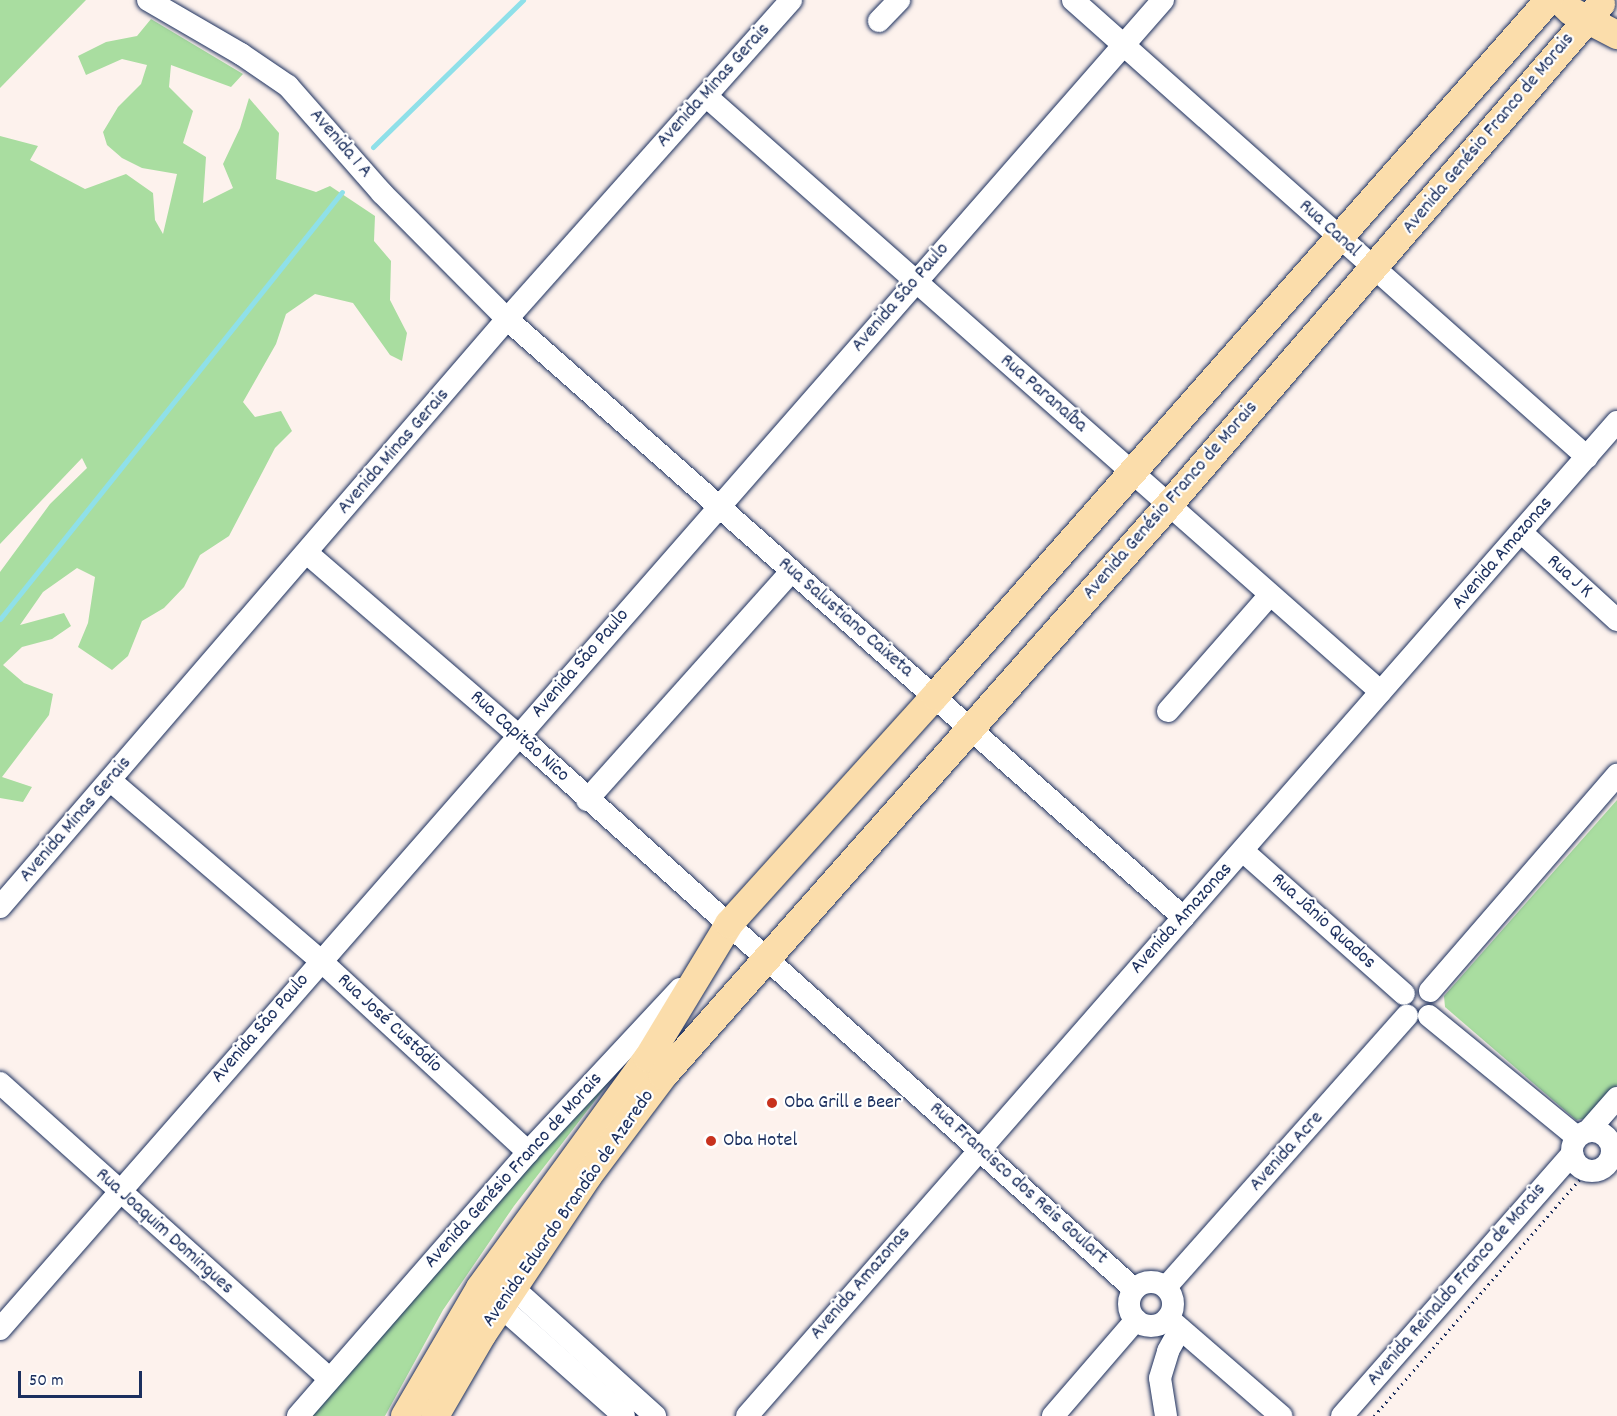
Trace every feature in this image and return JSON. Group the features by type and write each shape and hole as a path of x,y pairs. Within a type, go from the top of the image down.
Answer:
{"main road":[{"name":"Avenida Genésio Franco de Morais","path":"697,970 729,924 935,696 1130,471 1549,0"},
{"path":"1559,0 1603,14"},
{"name":"Avenida Genésio Franco de Morais","path":"767,959 970,727 1168,507 1373,270 1603,14"},
{"name":"Avenida Eduardo Brandão de Azeredo","path":"435,1416 508,1297 616,1137 663,1076 767,959"},
{"name":"Avenida Eduardo Brandão de Azeredo","path":"405,1416 486,1279 648,1058 697,970"}],"street":[{"name":"Avenida 1 A","path":"148,0 175,7 288,86 382,193 507,319"},
{"name":"Avenida Minas Gerais","path":"0,907 507,319 791,0"},
{"path":"879,21 899,0"},
{"name":"Rua Canal","path":"1073,0 1373,270 1587,457"},
{"name":"Avenida São Paulo","path":"0,1329 1163,0"},
{"name":"Rua Paranaíba","path":"706,96 1168,507 1381,692"},
{"name":"Rua Salustiano Caixeta","path":"507,319 1183,917"},
{"name":"Avenida Amazonas","path":"747,1416 1617,422"},
{"name":"Rua J K","path":"1522,533 1617,620"},
{"name":"Rua Capitão Nico","path":"307,553 518,735 587,800 729,924"},
{"path":"587,800 792,571"},
{"path":"1168,711 1269,596"},
{"path":"1413,1009 1435,1006 1430,991 1617,775"},
{"name":"Rua José Custódio","path":"111,781 321,961 528,1152"},
{"name":"Rua Jânio Quados","path":"1243,850 1413,1009 1579,1141"},
{"path":"729,924 767,959"},
{"name":"Rua Francisco dos Reis Goulart","path":"767,959 1134,1289"},
{"name":"Avenida Genésio Franco de Morais","path":"298,1416 528,1152 697,970"},
{"name":"Avenida Acre","path":"1166,1287 1413,1009"},
{"name":"Rua Joaquim Domingues","path":"0,1083 118,1192 330,1380"},
{"name":"Avenida Reinaldo Franco de Morais","path":"1342,1416 1617,1098"},
{"path":"1604,1136 1608,1161 1578,1165 1579,1141 1604,1136"},
{"path":"486,1279 654,1416"},
{"path":"1166,1416 1161,1378 1174,1324 1173,1299 1166,1287 1146,1282 1134,1289 1129,1305 1136,1320 1152,1326 1174,1324 1281,1416"},
{"path":"508,1297 624,1416"},
{"path":"1053,1416 1136,1320"}],"path":[{"name":"Avenida Reinaldo Franco de Morais","path":"1374,1416 1608,1161"}],"green space":[{"path":"0,0 86,0 0,88"},
{"path":"151,19 243,74 231,87 171,65 169,87 193,111 183,143 206,157 203,203 233,188 223,164 240,128 249,98 279,133 276,179 316,192 330,186 375,216 374,241 391,261 390,300 407,333 402,361 390,355 353,303 315,294 286,314 276,344 243,402 255,417 281,411 292,431 275,448 229,536 200,555 184,587 164,608 142,621 128,656 112,670 78,647 88,623 95,577 77,568 43,592 20,625 64,613 71,626 52,639 22,647 3,665 24,683 53,694 49,715 2,777 32,787 23,802 0,798 0,572 50,504 87,468 82,458 0,544 0,136 38,146 30,160 85,189 126,174 153,193 155,220 163,234 177,174 142,168 122,158 107,145 103,132 118,107 141,84 147,65 122,59 86,75 78,56 106,42 137,36"},
{"path":"1617,800 1617,1085 1589,1118 1576,1120 1445,1007 1444,996"},
{"path":"617,1066 620,1068 514,1206 443,1310 385,1416 311,1416"}],"waterway":[{"path":"373,147 523,0"},
{"path":"0,619 342,192"}],"place":[{"name":"Oba Grill e Beer","path":"772,1103"},
{"name":"Oba Hotel","path":"711,1141"}]}
